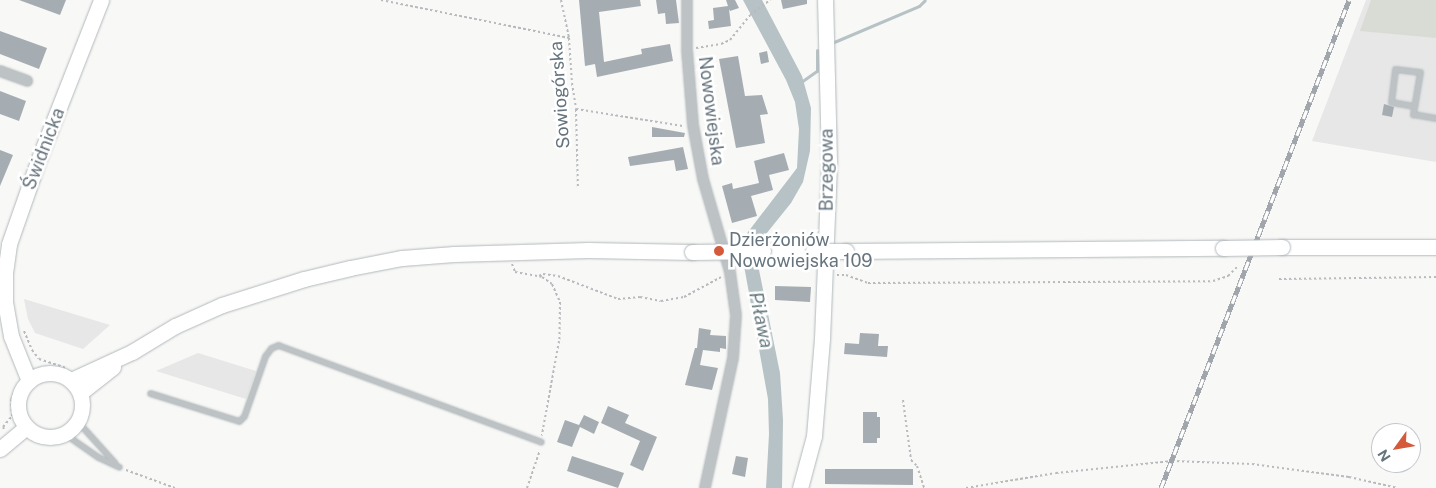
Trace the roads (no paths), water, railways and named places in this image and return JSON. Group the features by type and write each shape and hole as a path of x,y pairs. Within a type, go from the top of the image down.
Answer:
{"main road":[{"name":"Świdnicka","path":"28,380 2,302 4,272 9,244 38,161 101,0"},
{"name":"Brzegowa","path":"800,488 814,436 818,402 829,161 825,0"},
{"path":"71,380 132,352 175,326 222,305 304,279 402,258 511,252 1436,247"},
{"path":"80,393 132,352"},
{"path":"56,374 71,380 80,393 82,413 78,422 65,438 44,437 23,422 18,402 23,387 28,380 56,374"},
{"path":"0,449 4,434 23,422"}],"street":[{"name":"Nowowiejska","path":"687,0 687,50 693,125 703,179 730,272 736,315 733,358 705,488"},
{"path":"0,71 27,81"}],"lane":[{"path":"1414,106 1391,102 1395,69 1420,72 1413,114 1436,118"},
{"path":"150,393 239,420 244,416 265,356 271,348 278,345 542,442"},
{"path":"65,438 119,467 78,422"}],"water":[{"name":"Piława","path":"743,0 762,0 802,76 811,108 810,151 803,182 791,203 762,239 757,260 780,373 783,420 782,488 766,488 769,434 768,399 743,260 744,238 797,168 799,129 795,102 786,80"}],"waterway":[{"path":"834,42 919,6 925,0"},
{"path":"801,82 817,71 817,50"}],"railway":[{"path":"1161,488 1349,0"}],"place":[{"name":"Dzierżoniów Nowowiejska 109","path":"719,251"}]}
